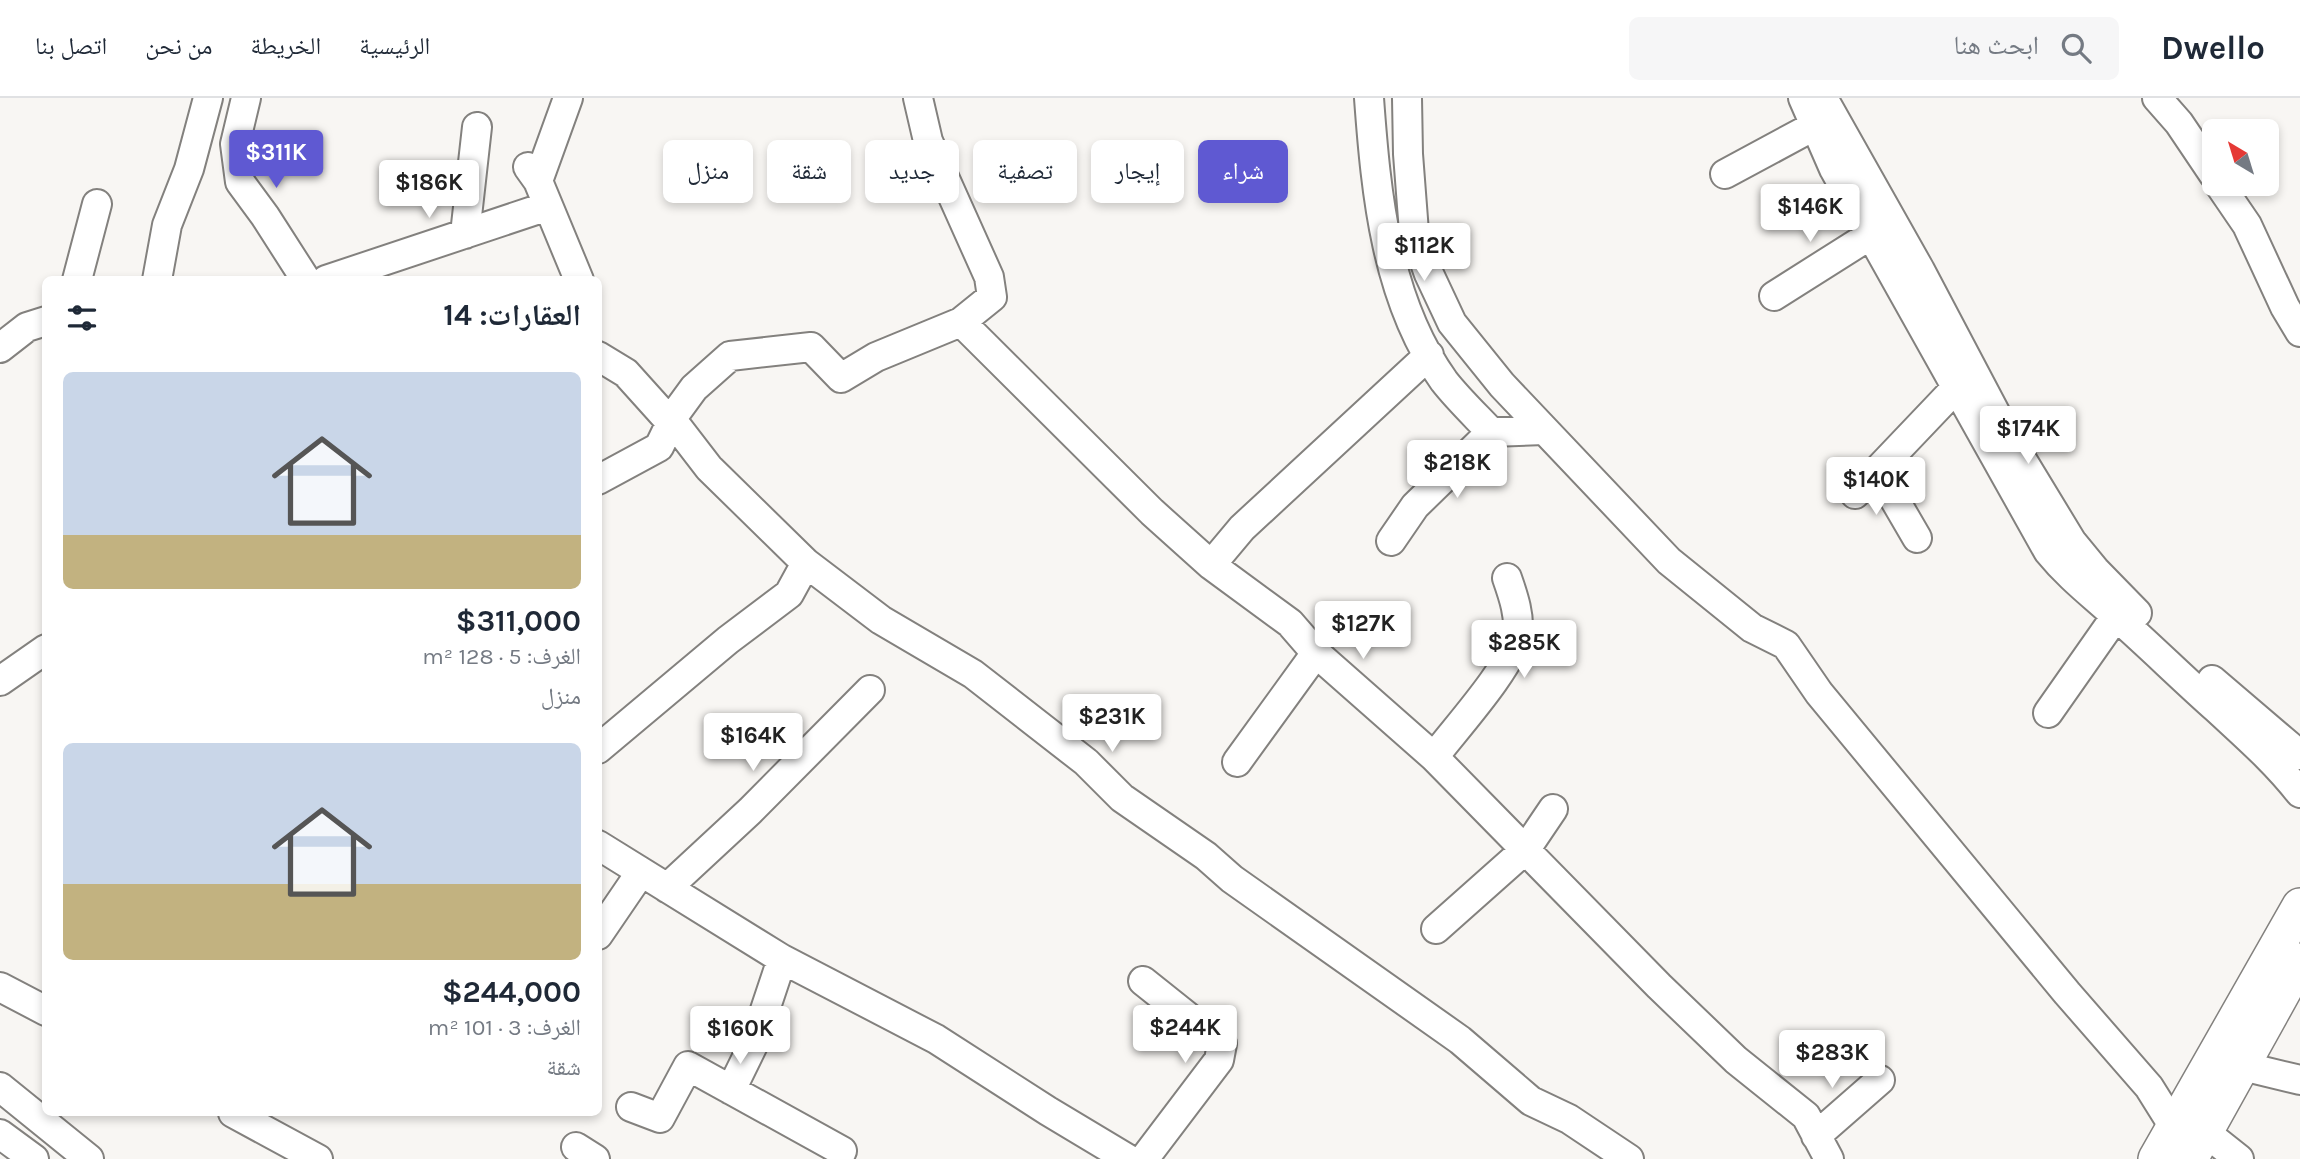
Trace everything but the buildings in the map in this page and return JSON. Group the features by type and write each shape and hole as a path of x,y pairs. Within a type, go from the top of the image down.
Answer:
{"main road":[{"path":"2190,1139 2300,906"},
{"path":"2156,1159 2190,1139 2242,1066 2300,961"}],"street":[{"path":"158,276 167,225 189,169 208,98"},
{"path":"246,98 235,144 240,183 303,276"},
{"path":"338,276 465,234 538,184 568,98"},
{"path":"602,478 659,447 694,388 730,356 811,347 841,377 876,357 961,322 992,297 989,277 928,141 918,98"},
{"path":"1369,98 1390,260 1408,313 1445,381 1491,432"},
{"path":"1408,98 1408,155 1414,232 1429,274 1452,323 1502,384 1669,561 1752,628 1786,645 1819,693 2190,1139 2239,1159"},
{"path":"1803,98 1819,111 1890,215 2007,435 2072,542 2130,606 2185,658 2300,755"},
{"path":"2157,98 2179,123 2202,157"},
{"path":"1725,174 1819,111"},
{"path":"1819,111 1835,169 1955,389 2048,551 2066,573 2254,741 2300,793"},
{"path":"465,234 477,127"},
{"path":"538,184 577,276"},
{"path":"2227,196 2247,225 2285,307 2300,332"},
{"path":"78,276 97,204"},
{"path":"1774,296 1872,234"},
{"path":"0,348 27,327 42,322"},
{"path":"961,322 1152,512 1211,565 1290,623 1316,653 1434,757 1659,986 1727,1051 1806,1116 1822,1147 1880,1080"},
{"path":"1211,565 1242,528 1429,355"},
{"path":"602,358 626,373 678,429 709,468 807,563 881,620 973,674 1086,762 1122,798 1460,1040 1531,1101 1569,1119 1629,1159"},
{"path":"1854,494 1955,389"},
{"path":"1391,541 1415,506 1491,432 1544,429"},
{"path":"1878,471 1917,538"},
{"path":"602,746 728,640 789,594 807,563"},
{"path":"1434,757 1508,661 1518,635 1515,600 1507,578"},
{"path":"2048,713 2116,616"},
{"path":"0,681 42,652"},
{"path":"1237,762 1316,653"},
{"path":"667,888 750,811 870,690"},
{"path":"1436,929 1526,849 1553,809"},
{"path":"602,848 782,959 936,1039 1128,1159"},
{"path":"602,929 641,872"},
{"path":"731,1090 754,1043 782,959"},
{"path":"1143,981 1222,1044 1219,1060 1144,1159"},
{"path":"0,986 42,1009"},
{"path":"631,1107 660,1118 688,1066 842,1151"},
{"path":"2242,1066 2300,1080"},
{"path":"0,1087 89,1159"},
{"path":"239,1116 318,1159"},
{"path":"0,1134 34,1159"}]}
